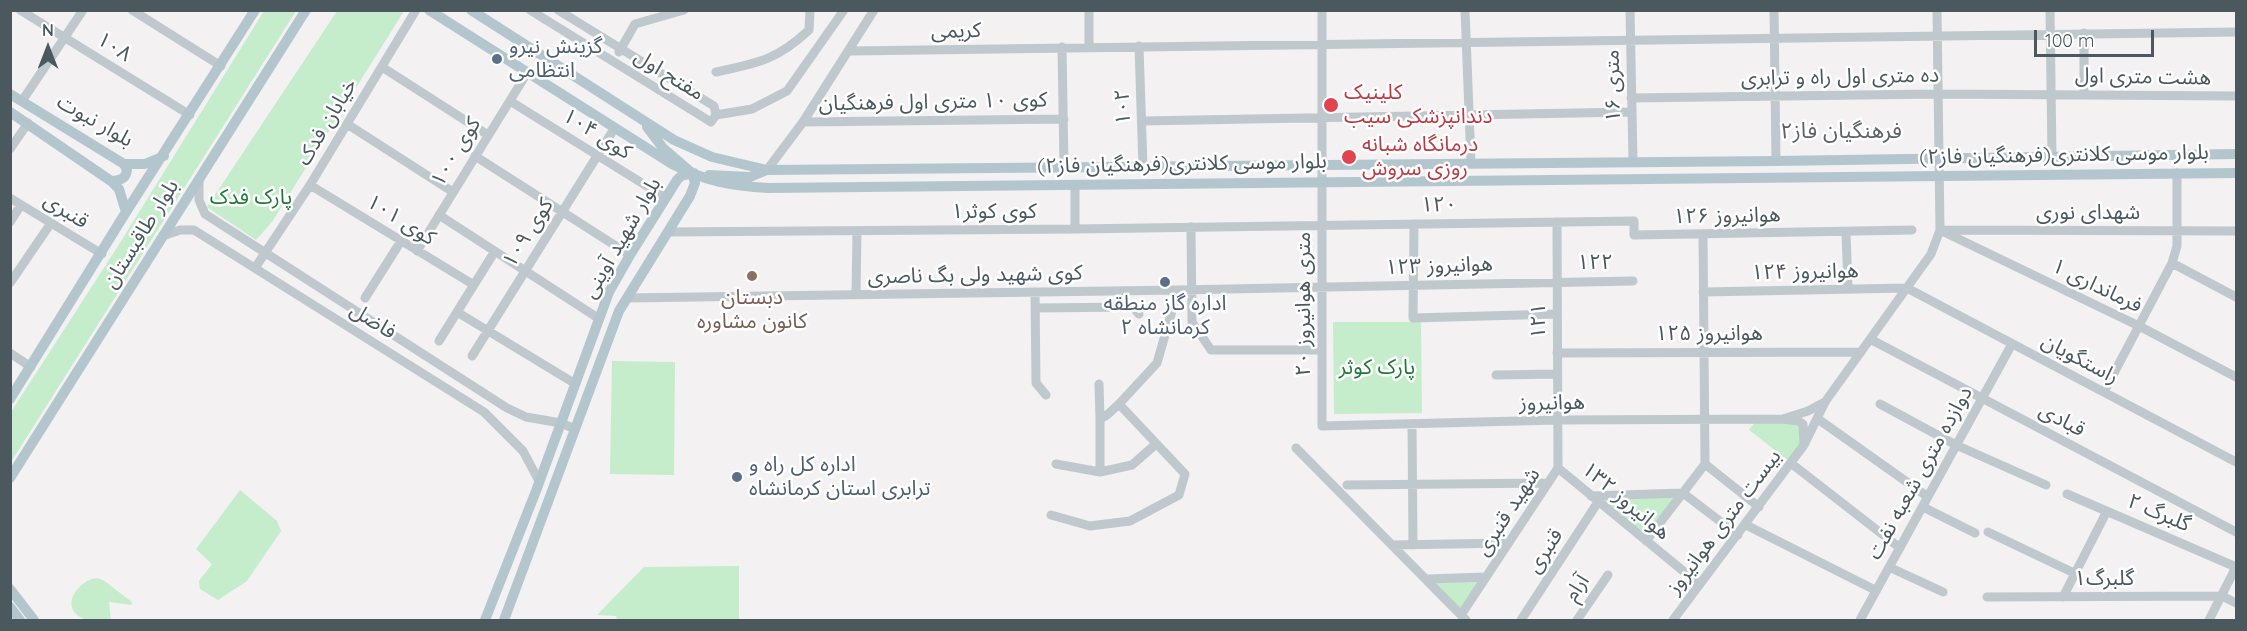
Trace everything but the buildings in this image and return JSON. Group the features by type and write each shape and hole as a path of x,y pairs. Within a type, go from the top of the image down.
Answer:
{"main road":[{"name":"بلوار طاقبستان","path":"10,478 306,10"},
{"name":"بلوار موسی کلانتری(فرهنگیان فاز۲)","path":"429,10 672,164 709,180 732,185 768,188 2236,173"},
{"name":"بلوار موسی کلانتری(فرهنگیان فاز۲)","path":"471,10 644,123 674,140 712,157 767,170 1776,161 2236,154"},
{"name":"بلوار طاقبستان","path":"10,399 126,212 221,66 252,12"},
{"name":"بلوار نبوت","path":"10,94 124,164 145,164 164,155"},
{"name":"بلوار نبوت","path":"10,112 111,181 119,189 126,212"},
{"path":"644,123 663,148 692,173 750,177 767,170"},
{"path":"111,181 125,177 127,170 124,164"},
{"name":"بلوار شهید آوینی","path":"485,621 609,292 681,176 692,173 695,183 690,196 619,311 504,621"},
{"path":"10,483 17,468"},
{"path":"10,589 34,621"},
{"path":"10,607 20,621"}],"street":[{"name":"۱۰۸","path":"20,10 190,115"},
{"path":"22,101 84,10"},
{"path":"132,10 221,66"},
{"name":"خیابان فدک","path":"255,268 309,185 416,10"},
{"name":"مفتح اول","path":"530,10 711,122 716,115 714,106 558,10"},
{"path":"544,19 550,10"},
{"path":"613,62 635,24 684,10"},
{"path":"716,72 762,62 791,47 809,30 810,10"},
{"path":"716,115 752,109 787,91 844,10"},
{"path":"767,170 803,122 874,10"},
{"path":"1089,10 1089,47"},
{"name":"۲۰ متری هوانیروز","path":"1322,10 1322,426"},
{"path":"1465,10 1471,163"},
{"name":"۱۶ متری","path":"1630,10 1634,161"},
{"path":"1774,10 1776,161"},
{"path":"1825,402 1931,254 1940,230 1937,10"},
{"path":"2050,10 2052,157"},
{"path":"809,30 822,40"},
{"name":"کریمی","path":"850,51 1630,41 1937,34 2236,32"},
{"path":"2084,33 2084,95"},
{"name":"۱۰۲","path":"1139,46 1143,167"},
{"path":"1062,47 1064,167"},
{"path":"382,67 488,135"},
{"name":"کوی ۱۰۰","path":"417,251 527,73"},
{"name":"هشت متری اول","path":"2050,94 2236,96"},
{"name":"ده متری اول راه و ترابری","path":"1631,98 2050,94"},
{"name":"کوی ۱۰۴","path":"510,100 666,198"},
{"path":"1142,121 1631,112"},
{"name":"کوی ۱۰ متری اول فرهنگیان","path":"803,122 1064,119"},
{"path":"10,149 28,123"},
{"path":"347,124 453,192"},
{"name":"کوی ۱۰۹","path":"472,356 614,129"},
{"path":"475,156 630,255"},
{"path":"2104,392 2172,263 2177,246 2177,173"},
{"name":"فاضل","path":"199,179 198,200 205,214 266,251 499,404 526,417 561,423 575,429"},
{"name":"کوی ۱۰۱","path":"309,185 474,285"},
{"path":"1075,185 1075,230"},
{"name":"قنبری","path":"10,198 102,254"},
{"path":"10,222 21,205"},
{"path":"439,215 598,318"},
{"name":"هوانیروز ۱۲۶","path":"1557,222 1634,221 1634,235 1912,230"},
{"name":"۱۲۰","path":"1322,225 1557,222"},
{"name":"۱۲۱","path":"1557,222 1558,420"},
{"path":"10,283 51,223"},
{"path":"1414,224 1413,318 1557,314"},
{"name":"کوی کوثر۱","path":"668,232 1075,230 1322,225"},
{"path":"1191,227 1192,322 1211,350 1322,350"},
{"name":"فاضل","path":"163,236 180,230 194,230 484,411 523,451 539,481"},
{"name":"شهدای نوری","path":"1940,230 2236,231"},
{"name":"فرمانداری ۱","path":"1940,230 2139,326 2236,377"},
{"path":"856,294 857,231"},
{"path":"1846,232 1848,289"},
{"path":"1646,541 1705,464 1702,234"},
{"path":"365,298 401,241"},
{"path":"439,340 495,251"},
{"path":"2172,263 2236,297"},
{"name":"۱۲۲","path":"1557,281 1634,281"},
{"name":"۱۲۳ هوانیروز","path":"1322,287 1557,281"},
{"name":"کوی شهید ولی بگ ناصری","path":"627,298 1322,287"},
{"name":"هوانیروز ۱۲۴","path":"1703,292 1907,288"},
{"name":"راستگویان","path":"1907,288 2236,462"},
{"path":"1100,419 1107,416 1157,363 1178,290"},
{"path":"1035,292 1036,383 1046,394"},
{"path":"1035,308 1133,307 1139,314"},
{"path":"457,312 574,383"},
{"name":"قبادی","path":"1870,339 2236,532"},
{"name":"دوازده متری شعبه نفت","path":"1860,621 2012,344"},
{"name":"هوانیروز ۱۲۵","path":"1557,353 1861,352"},
{"path":"10,353 31,367"},
{"path":"1496,375 1557,374"},
{"path":"1099,384 1100,472"},
{"name":"هوانیروز","path":"1322,426 1558,420 1783,419 1808,411 1825,402"},
{"name":"بیست متری هوانیروز","path":"1673,621 1792,464 1818,419 1825,402"},
{"path":"1051,515 1090,526 1130,521 1179,495 1185,474 1119,404"},
{"path":"1880,404 1956,445 2046,485"},
{"path":"1783,419 1803,424 1804,445"},
{"path":"1818,419 1928,497"},
{"name":"شهید قنبری","path":"1464,618 1486,577 1558,468 1558,420"},
{"path":"1412,424 1413,545"},
{"path":"1056,464 1100,472 1132,465 1156,444"},
{"path":"1296,448 1464,618"},
{"path":"1705,464 1759,507"},
{"path":"1792,464 1900,548"},
{"name":"هوانیروز ۱۳۲","path":"1558,468 1699,584"},
{"path":"1347,485 1548,483"},
{"path":"1594,499 1683,494 1738,535"},
{"name":"گلبرگ ۲","path":"2067,494 2236,567"},
{"name":"قنبری","path":"1521,621 1594,499"},
{"path":"1923,507 1975,533"},
{"path":"2063,597 2107,511"},
{"path":"1746,525 1875,591"},
{"path":"1988,532 2074,573"},
{"path":"1392,545 1508,543"},
{"path":"1889,567 1943,592"},
{"path":"2209,621 2215,616 2236,567"},
{"name":"آرام","path":"1577,621 1608,575"},
{"path":"1427,579 1486,577"},
{"path":"2222,596 2236,603"},
{"name":"گلبرگ۱","path":"1987,597 2222,596"}],"green space":[{"path":"264,11 296,11 11,462 11,412 118,246"},
{"name":"پارک فدک","path":"337,11 404,11 272,222 256,240 207,207"},
{"name":"پارک کوثر","path":"1333,322 1421,322 1422,413 1334,414"},
{"path":"612,361 675,362 674,475 610,474"},
{"path":"1755,422 1783,422 1799,426 1802,444 1789,461 1749,430"},
{"path":"240,490 277,521 281,531 247,581 218,600 200,589 199,581 212,564 196,549"},
{"path":"1678,496 1645,536 1598,498"},
{"path":"739,566 739,620 617,620 616,616 597,615 644,567"},
{"path":"97,578 132,602 132,605 109,602 111,620 85,620 75,613 72,607 74,595 78,589 83,584"},
{"path":"1481,580 1461,609 1434,581"}],"place":[{"name":"گزینش نیرو انتظامی","path":"497,59"},
{"name":"کلینیک دندانپزشکی سیب","path":"1331,105"},
{"name":"درمانگاه شبانه روزی سروش","path":"1349,157"},
{"name":"دبستان کانون مشاوره","path":"752,276"},
{"name":"اداره گاز منطقه ۲ کرمانشاه","path":"1165,282"},
{"name":"اداره کل راه و ترابری استان کرمانشاه","path":"737,477"}],"district":[{"name":"فرهنگیان فاز۲","path":"1841,131"}]}
